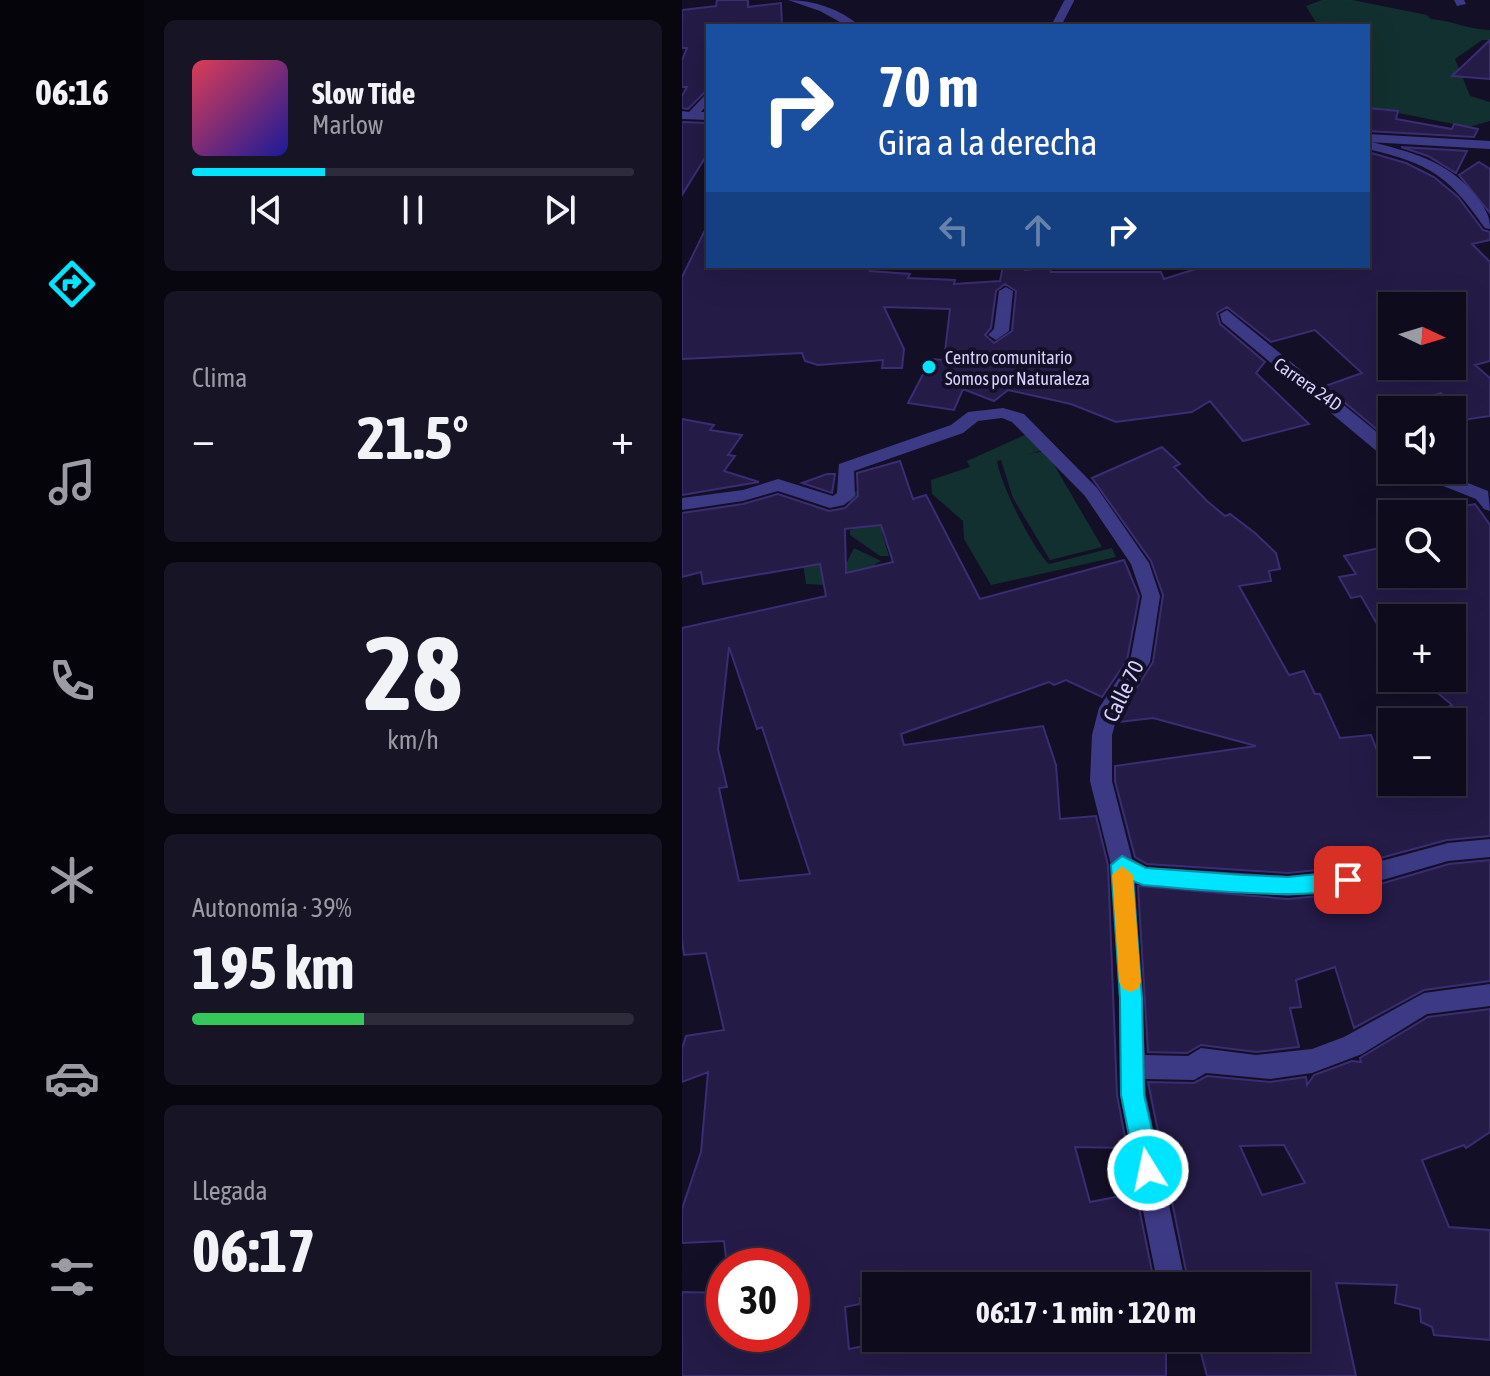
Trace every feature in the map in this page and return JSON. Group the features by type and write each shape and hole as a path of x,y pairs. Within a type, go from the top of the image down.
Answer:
{"street":[{"path":"793,0 824,9 851,24"},
{"path":"1057,24 1069,0"},
{"path":"687,115 706,98"},
{"path":"1370,138 1490,145"},
{"path":"1370,146 1441,167 1452,175 1490,225"},
{"path":"996,335 1001,331 1007,307 1006,291"},
{"name":"Carrera 24D","path":"1227,314 1227,319 1260,349 1350,414 1378,441"},
{"name":"Calle 70","path":"682,504 754,494 782,485 808,492 822,503 835,504 846,496 845,468 957,429 974,416 1003,413 1018,418 1091,492 1133,553 1151,596 1140,662 1109,708 1101,760 1101,781 1122,865"},
{"path":"1454,484 1482,495 1490,505"},
{"path":"1122,865 1143,876 1288,886 1348,880 1448,852 1490,848"},
{"path":"1122,865 1133,1095 1169,1272"},
{"path":"1134,1067 1194,1068 1201,1060 1239,1068 1312,1061 1365,1039 1419,1006 1470,995 1490,995"}],"green space":[{"path":"1322,0 1352,0 1490,30 1490,40 1482,40 1455,59 1470,96 1490,102 1490,121 1469,127 1370,107 1370,24 1317,24 1306,6"},
{"path":"1027,434 1044,450 1028,454 1046,451 1102,547 1050,560 1013,498 1001,460 997,461 1011,500 1042,556 1049,564 1112,548 1116,557 991,585 964,539 963,521 932,494 931,480 970,467 967,461"},
{"path":"861,488 917,524 882,533 889,556 880,556 850,535 850,530 863,527 854,501 849,503 850,495"},
{"path":"854,548 881,561 875,564 884,588 806,584 802,557 826,564 847,562"}],"building":[{"path":"717,0 748,0 748,7 781,3 782,24 706,24 706,91 688,109 682,108 682,96 687,87 682,87 682,60 687,48 682,48 682,10 716,6"},
{"path":"1490,40 1490,79 1452,76 1468,61"},
{"path":"1370,108 1398,111 1396,119 1452,129 1454,124 1478,129 1474,137 1370,131"},
{"path":"682,122 706,123 706,156 682,195"},
{"path":"1401,147 1467,151 1456,173 1428,156"},
{"path":"1370,153 1406,163 1434,177 1458,197 1483,230 1490,232 1490,240 1472,244 1490,262 1490,361 1475,365 1490,378 1490,416 1466,419 1466,396 1443,396 1441,393 1431,396 1378,396 1378,430 1325,386 1362,373 1315,330 1271,342 1227,307 1217,313 1220,324 1265,362 1256,373 1309,424 1243,441 1210,401 1192,412 1116,422 1071,404 1008,390 994,401 963,389 954,410 908,403 931,359 944,360 950,309 884,307 904,349 902,368 882,368 883,360 818,365 805,361 802,353 682,359 682,277 706,228 706,268 871,268 870,271 910,274 908,278 955,280 954,284 1000,281 1003,268 1050,268 1051,272 1161,272 1164,279 1199,268 1370,268","holes":["1005,284 1016,291 1012,331 994,343 985,335 991,328 996,291"]},
{"path":"1479,162 1490,169 1490,213 1459,175"},
{"path":"682,419 714,425 710,430 742,435 728,455 735,456 724,471 759,482 682,495"},
{"path":"1162,447 1180,464 1174,467 1207,501 1225,516 1230,514 1276,553 1280,569 1269,571 1271,581 1239,586 1289,675 1304,671 1315,694 1320,694 1340,738 1371,735 1378,753 1378,796 1466,796 1466,708 1446,708 1452,705 1437,692 1466,692 1466,604 1378,604 1378,626 1361,596 1351,598 1339,577 1356,574 1344,556 1378,548 1378,588 1466,588 1466,506 1475,504 1490,525 1490,836 1447,840 1347,867 1288,873 1147,864 1135,857 1115,781 1115,766 1256,746 1153,718 1119,722 1122,711 1153,662 1163,595 1151,561 1092,478"},
{"path":"900,461 913,499 926,495 980,599 1124,560 1139,596 1127,660 1102,697 1066,680 1054,685 1049,682 901,734 904,745 1043,726 1056,765 1060,819 1096,816 1108,865 1117,1095 1127,1148 1075,1147 1090,1202 1136,1193 1152,1272 862,1272 860,1304 845,1307 849,1349 862,1346 862,1352 1166,1352 1166,1376 682,1376 682,1292 706,1293 706,1352 810,1352 810,1248 725,1248 724,1241 682,1243 682,1209 701,1152 708,1072 682,1082 682,1049 686,1036 724,1030 706,953 684,955 682,940 682,628 826,596 820,564 703,584 701,572 682,577 682,513 743,504 778,494 829,511 845,508 858,496 857,473","holes":["881,525 893,562 846,573 845,529","729,647 757,729 762,727 810,874 739,881 719,788 727,787 718,749"]},
{"path":"835,474 832,493 802,483"},
{"path":"1490,860 1490,981 1424,990 1354,1028 1335,967 1296,980 1301,1007 1290,1008 1299,1047 1256,1052 1201,1045 1187,1053 1148,1052 1138,886 1288,899 1349,893 1449,864"},
{"path":"1490,1009 1490,1132 1466,1148 1464,1145 1422,1160 1449,1227 1490,1230 1490,1340 1434,1335 1432,1327 1421,1322 1420,1309 1395,1303 1397,1285 1336,1283 1356,1376 1207,1376 1201,1352 1310,1352 1310,1272 1186,1272 1148,1082 1194,1083 1207,1076 1270,1082 1306,1077 1307,1085 1314,1075 1352,1061 1361,1062 1360,1058 1428,1017","holes":["1284,1145 1305,1183 1262,1195 1240,1146"]}],"slow traffic":[{"path":"1122,875 1130,982"}],"place":[{"name":"Centro comunitario Somos por Naturaleza","path":"929,367"}],"route":[{"path":"1148,1170 1133,1095 1131,998 1122,865 1143,876 1288,886 1348,880"}]}
